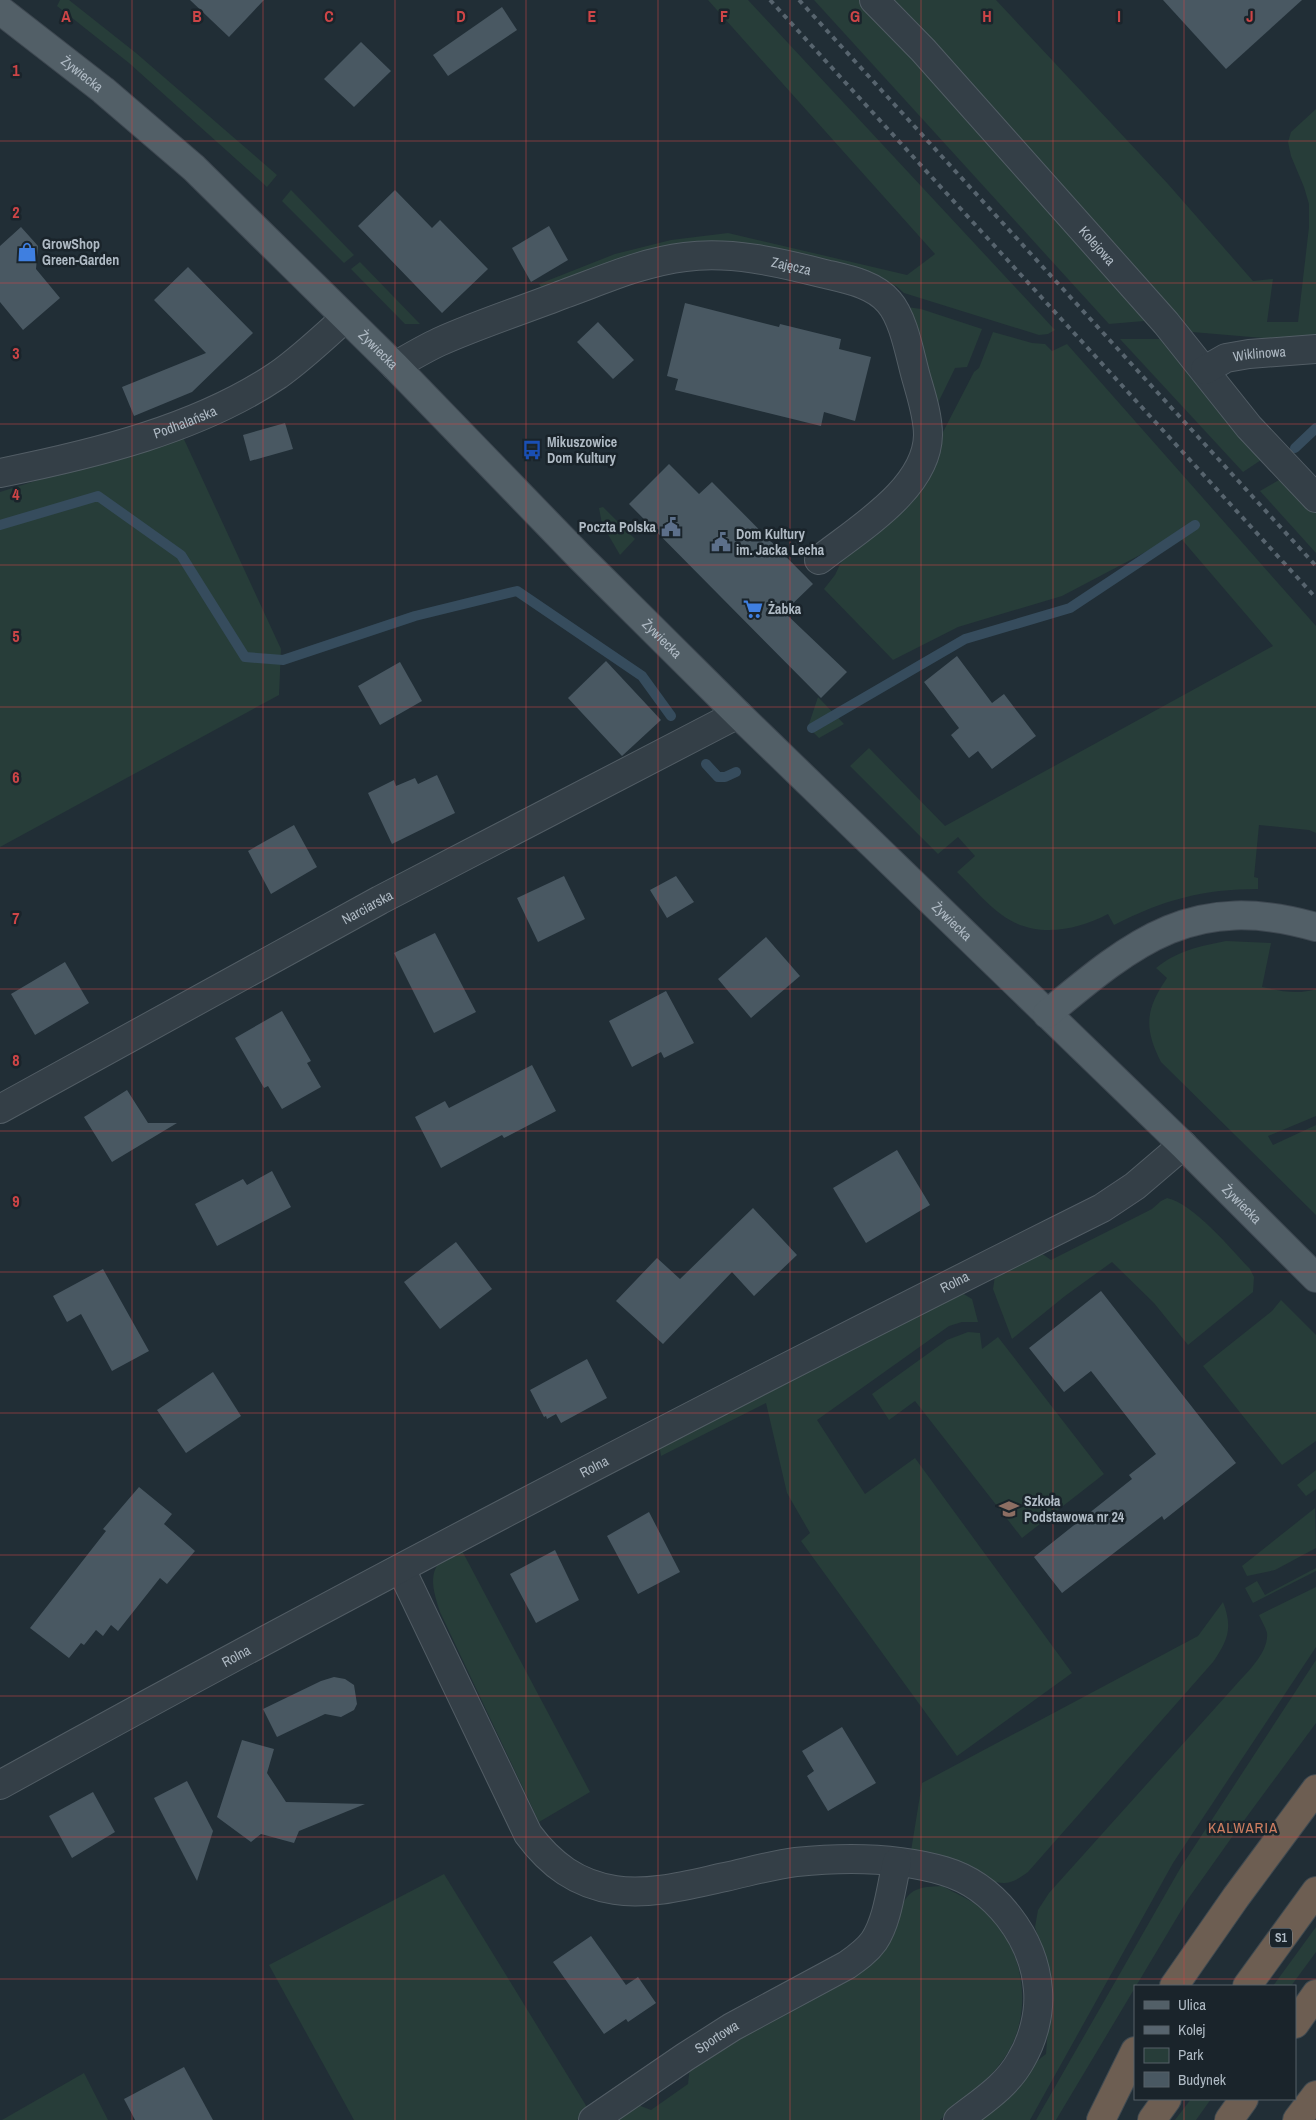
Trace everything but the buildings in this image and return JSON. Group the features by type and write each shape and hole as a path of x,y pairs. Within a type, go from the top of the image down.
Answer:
{"highway":[{"path":"1175,1985 1236,1897 1316,1789"},
{"name":"S1","path":"1248,1985 1316,1891"},
{"path":"1296,2023 1316,1994"},
{"path":"1101,2120 1134,2054"},
{"path":"1297,2120 1316,2095"},
{"path":"1152,2120 1166,2100"},
{"path":"1229,2120 1243,2100"}],"main road":[{"name":"Żywiecka","path":"0,10 103,90 194,168 395,366 580,557 738,714 1183,1145 1316,1278"},
{"path":"1047,1014 1115,960 1160,933 1198,920 1229,915 1281,917 1316,927"}],"street":[{"name":"Kolejowa","path":"874,0 929,57 1166,323 1249,427 1316,498"},
{"name":"Zajęcza","path":"395,366 438,342 521,310 640,268 684,257 718,255 799,268 862,284 880,292 891,304 898,319 924,408 928,434 925,452 914,477 895,500 819,560"},
{"name":"Podhalańska","path":"0,474 80,457 200,416 240,397 278,375 308,352 345,318"},
{"name":"Wiklinowa","path":"1205,370 1226,358 1249,354 1316,349"},
{"name":"Narciarska","path":"0,1109 380,900 738,714"},
{"name":"Rolna","path":"0,1785 138,1709 838,1340 1102,1208 1135,1186 1183,1145"},
{"path":"402,1569 528,1834 541,1852 577,1879 616,1890 634,1891 678,1887 794,1863 845,1859 897,1862 945,1871 976,1886 1006,1910 1022,1937 1038,1990 1037,2013 1032,2036 1022,2059 1010,2076 958,2120"},
{"name":"Sportowa","path":"593,2120 732,2027 848,1965 863,1954 874,1941 882,1923 897,1862"}],"green space":[{"path":"60,0 69,0 136,53 277,175 267,187 129,63 57,6"},
{"path":"708,0 748,0 1055,330 1048,334 1039,335 904,293 896,286 791,258 722,246 544,292 539,284 615,254 671,240 728,233 907,275 935,254"},
{"path":"814,0 860,0 917,58 1145,314 1144,321 1109,324"},
{"path":"883,0 996,0 1168,184 1253,281 1273,279 1267,322 1298,322 1309,227 1309,204 1291,156 1288,142 1291,132 1316,109 1316,339 1288,340 1192,332 1184,327"},
{"path":"291,190 354,255 344,263 282,201"},
{"path":"360,262 420,324 405,324 351,269"},
{"path":"907,307 921,309 982,329 967,367 955,368 935,409"},
{"path":"993,332 1032,343 1045,344 1052,351 1067,344 1316,626 1316,833 1309,830 1259,825 1254,877 1258,878 1258,889 1219,891 1184,898 1149,909 1114,925 1108,914 1082,925 1069,928 1041,930 1028,927 1015,923 996,911 957,872 975,856 958,837 938,854 850,766 869,748 945,826 1273,646 1178,535 1062,596 958,627 893,660 824,589 835,575 844,556 937,452 943,432 974,372 979,368"},
{"path":"1120,339 1165,339 1267,456 1243,472"},
{"path":"182,435 281,649 279,695 0,847 0,492"},
{"path":"1284,477 1316,513 1316,553 1260,491"},
{"path":"603,507 635,539 620,555 602,524 599,508"},
{"path":"818,697 844,724 819,738 808,727"},
{"path":"1226,941 1271,943 1262,987 1296,992 1316,989 1316,1116 1268,1136 1273,1145 1316,1125 1316,1215 1161,1062 1155,1050 1149,1019 1154,1000 1167,978 1156,968 1181,953"},
{"path":"1167,1198 1188,1208 1200,1217 1250,1269 1254,1277 1253,1292 1188,1345 1154,1303 1112,1262 1065,1296 1012,1339 993,1289 995,1276 1041,1253 1051,1260 1152,1209"},
{"path":"962,1293 972,1299 978,1322 962,1322 949,1326 817,1420 865,1494 915,1458 1072,1673 957,1756 801,1541 810,1533 787,1493 766,1403 661,1456 659,1444"},
{"path":"1281,1300 1316,1335 1316,1441 1282,1465 1203,1366 1272,1311"},
{"path":"968,1332 980,1333 982,1349 998,1337 1104,1474 1022,1538 915,1401 889,1420 872,1394 947,1340"},
{"path":"1316,1470 1316,1489 1306,1496 1297,1485"},
{"path":"1315,1508 1316,1548 1275,1570 1247,1576 1242,1566"},
{"path":"460,1547 590,1792 539,1822 436,1601 433,1582 437,1566 442,1559"},
{"path":"1316,1568 1316,1571 1253,1603 1245,1588 1257,1581 1265,1595"},
{"path":"1316,1587 1316,1647 1173,1863 1030,2120 977,2120 1010,2097 1035,2064 1046,2054 1050,1974 1035,1927 1038,1910 1049,1893 1255,1663 1267,1641 1267,1633 1259,1615"},
{"path":"1223,1602 1228,1619 1227,1634 1213,1662 1028,1872 1011,1882 995,1882 971,1875 911,1851 922,1783 1198,1636"},
{"path":"1316,1660 1316,1723 1188,1899 1137,1985 1134,1985 1134,1989 1056,2120 1036,2120 1181,1867"},
{"path":"444,1874 590,2112 577,2120 354,2120 269,1965"},
{"path":"942,1886 977,1905 997,1924 1008,1941 1016,1960 1021,1981 1022,2002 1020,2022 1013,2042 1003,2060 981,2085 940,2120 616,2120 638,2105 651,2110 688,2084 690,2066 900,1911 903,1903 911,1893 921,1888"},
{"path":"1316,1927 1316,1952 1292,1985 1274,1985"},
{"path":"84,2073 108,2120 2,2120"},
{"path":"1190,2100 1210,2100 1196,2120 1175,2120"}],"waterway":[{"path":"1295,448 1316,428"},
{"path":"0,525 98,496 181,555 245,657 283,660 415,616 517,591 642,676 671,716"},
{"path":"812,728 965,639 1070,608 1195,525"},
{"path":"706,764 718,777 725,777 736,772"}],"railway":[{"path":"770,0 1316,598"},
{"path":"799,0 1316,566"}],"place":[{"name":"GrowShop Green-Garden","path":"27,252"},
{"name":"Mikuszowice Dom Kultury","path":"532,450"},
{"name":"Poczta Polska","path":"671,527"},
{"name":"Dom Kultury im. Jacka Lecha","path":"721,542"},
{"name":"Żabka","path":"753,609"},
{"name":"Szkoła Podstawowa nr 24","path":"1009,1509"}],"district":[{"name":"KALWARIA","path":"1243,1827"}]}
